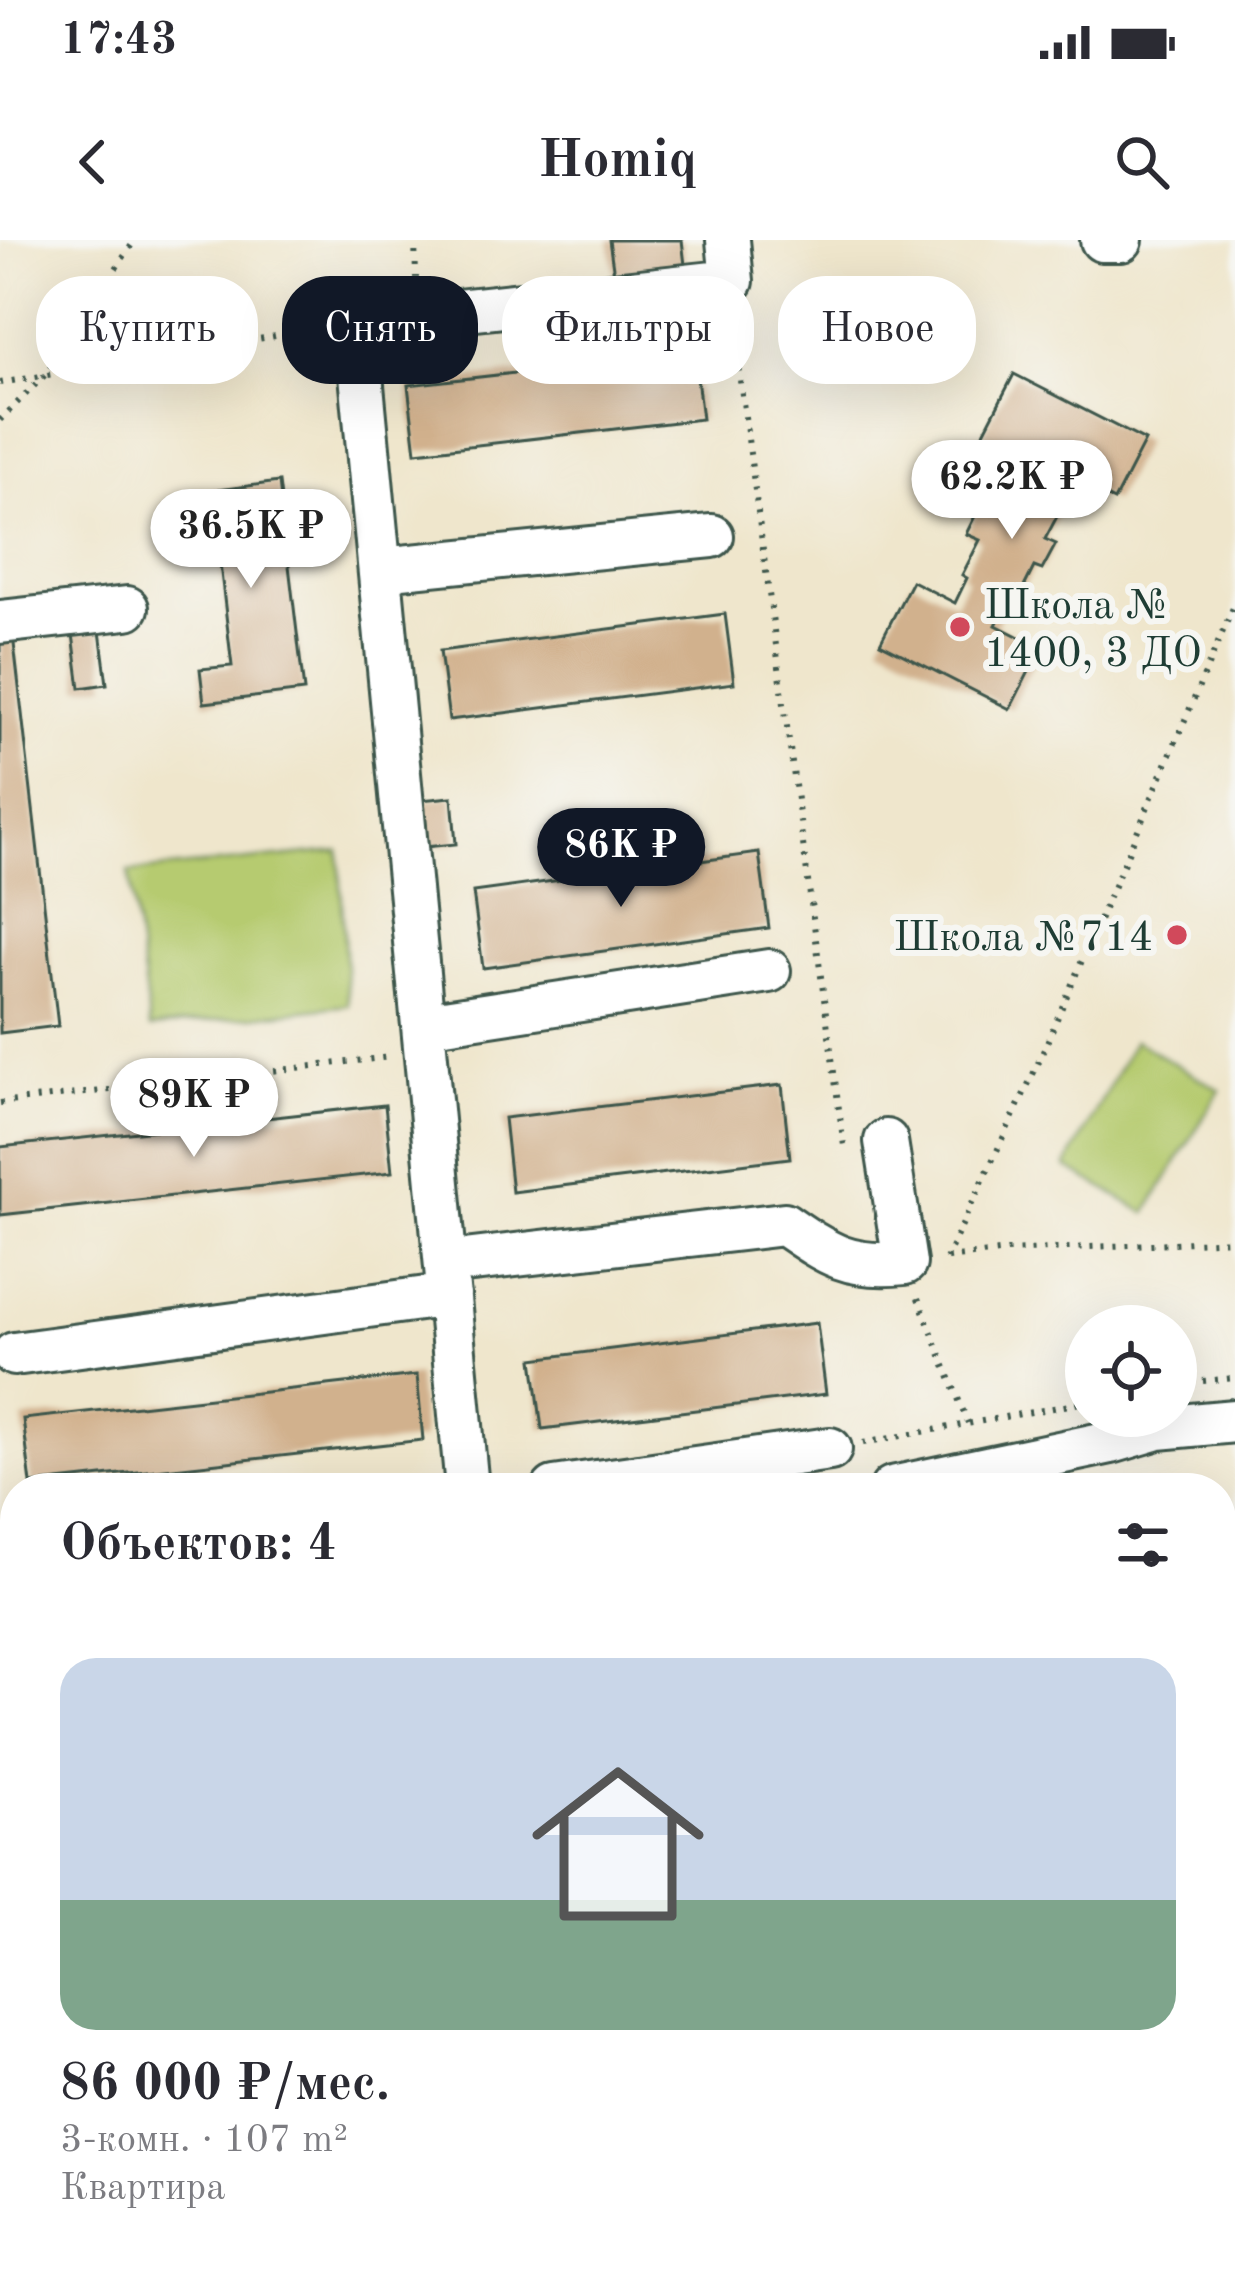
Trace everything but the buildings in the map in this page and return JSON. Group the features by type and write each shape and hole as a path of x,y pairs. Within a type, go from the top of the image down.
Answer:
{"street":[{"path":"1102,240 1121,240"},
{"path":"478,302 727,261"},
{"path":"362,384 466,1473"},
{"path":"381,569 712,536"},
{"path":"0,622 127,608"},
{"path":"426,1038 769,971"},
{"path":"14,1354 784,1224 832,1258 872,1267 925,1261 865,1147"},
{"path":"963,1473 1159,1428 1235,1421"},
{"path":"660,1473 830,1449"}],"path":[{"path":"111,276 135,240"},
{"path":"727,261 865,1147"},
{"path":"0,383 36,377"},
{"path":"0,420 36,384"},
{"path":"968,1423 925,1261 1036,1068 1235,603"},
{"path":"0,1103 426,1038"},
{"path":"925,1261 1007,1251 1235,1240"},
{"path":"1223,1378 1235,1376"},
{"path":"830,1449 1065,1406"}],"green space":[{"path":"339,851 348,1005 150,1028 129,872"},
{"path":"1134,1040 1220,1090 1146,1213 1066,1167"}],"place":[{"name":"Школа № 1400, 3 ДО","path":"960,627"},
{"name":"Школа №714","path":"1177,935"}]}
